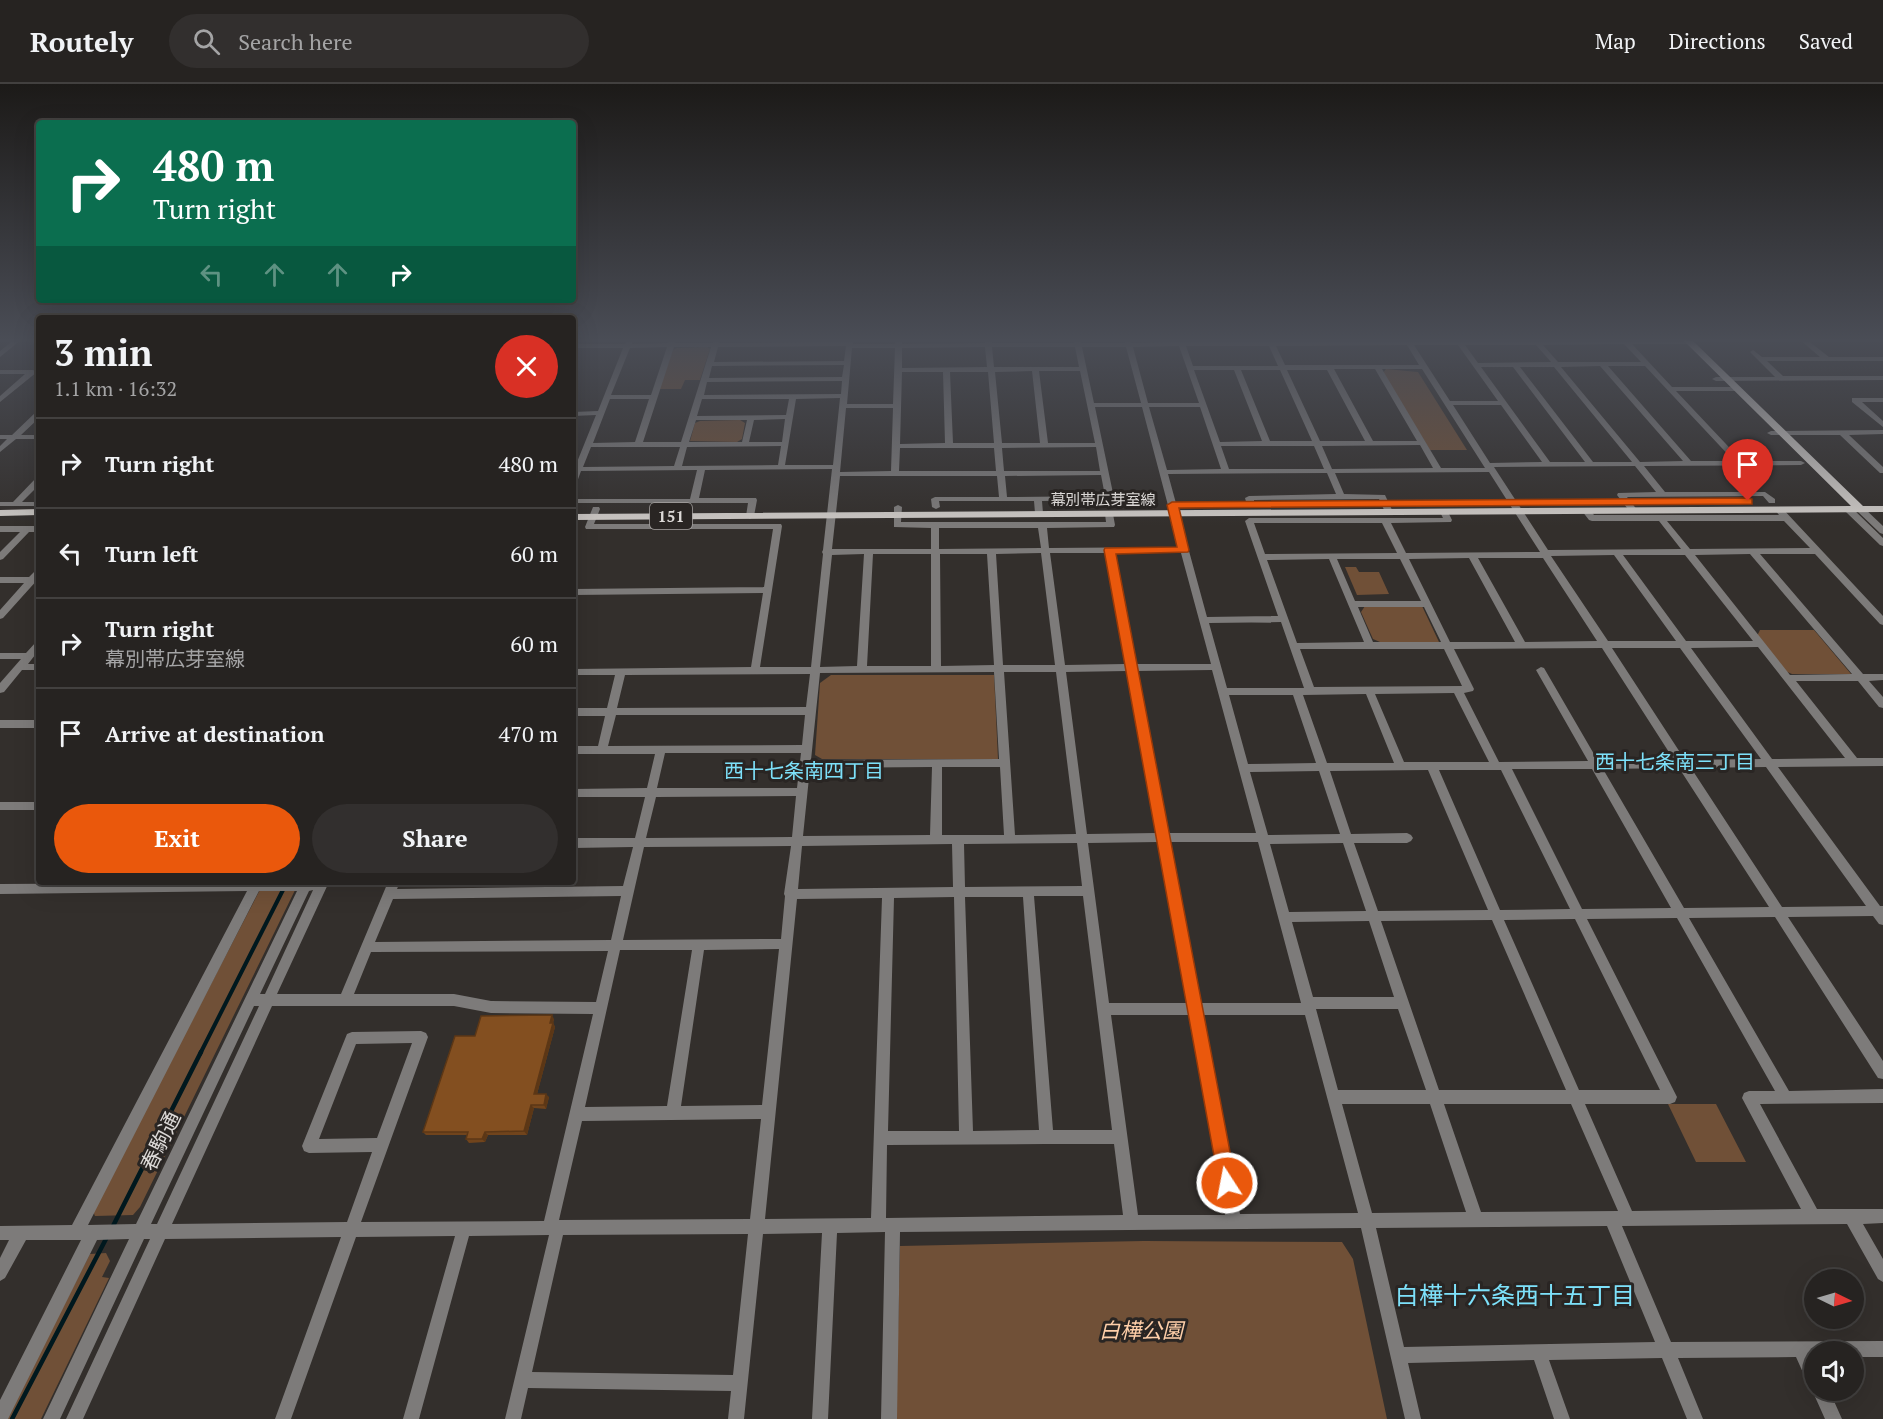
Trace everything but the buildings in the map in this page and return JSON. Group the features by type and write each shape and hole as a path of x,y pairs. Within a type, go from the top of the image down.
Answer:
{"main road":[{"path":"1743,401 1801,464 1851,505 1883,510"},
{"path":"1747,401 1783,433 1851,505"},
{"path":"1851,505 1883,500"},
{"name":"幕別帯広芽室線","path":"576,516 594,513 1038,506 1109,514 1251,505 1288,513"},
{"name":"幕別帯広芽室線","path":"1386,512 1630,507 1779,510 1851,505"},
{"name":"幕別帯広芽室線","path":"898,510 936,507 1038,506 1288,513 1444,512 1515,508 1586,511 1630,507"},
{"name":"幕別帯広芽室線","path":"576,510 594,513 711,521 750,512"},
{"path":"0,513 36,512"},
{"path":"0,521 36,520"}],"street":[{"path":"576,474 605,401"},
{"path":"638,445 653,401"},
{"path":"677,468 698,401"},
{"path":"781,468 792,401"},
{"path":"736,1419 843,401"},
{"path":"895,474 897,401"},
{"path":"947,401 949,445"},
{"path":"994,401 1003,499"},
{"path":"1039,401 1044,445"},
{"path":"936,507 935,499 1003,499 1038,506 1110,498 1089,401"},
{"path":"1144,401 1367,1220 1413,1419"},
{"path":"1202,401 1226,471"},
{"path":"1250,401 1267,444"},
{"path":"1297,401 1341,496"},
{"path":"1348,401 1370,443"},
{"path":"1398,401 1439,471"},
{"path":"1445,401 1883,1073"},
{"path":"1543,401 1591,465"},
{"path":"1585,401 1663,495"},
{"path":"1634,401 1689,464"},
{"path":"1682,401 1740,463"},
{"path":"1856,401 1883,425"},
{"path":"1447,404 1503,403 1548,465"},
{"path":"1090,405 1203,405"},
{"path":"843,406 897,406"},
{"path":"576,414 600,413"},
{"path":"0,450 36,417"},
{"path":"693,418 789,417"},
{"path":"745,444 751,418"},
{"path":"1771,433 1883,432"},
{"path":"1843,433 1883,471"},
{"path":"0,437 36,437"},
{"path":"1217,444 1422,443"},
{"path":"588,445 785,444"},
{"path":"896,446 1099,445"},
{"path":"1163,472 1439,471 1548,465 1801,464"},
{"path":"694,501 702,468"},
{"path":"578,469 781,468 895,474 1105,472"},
{"path":"15,504 36,483"},
{"path":"1630,507 1622,495 1765,494 1883,622"},
{"path":"1222,692 1469,689 1402,557 1382,497 1249,498 1251,505"},
{"path":"576,501 753,500 750,512"},
{"path":"0,504 36,504"},
{"path":"1851,505 1883,531"},
{"path":"1851,505 1883,543"},
{"path":"898,510 897,525 1111,525 1109,514"},
{"path":"1586,511 1592,518 1660,518 1732,510"},
{"path":"1288,513 1249,521 1310,691"},
{"path":"1660,518 1854,762"},
{"path":"711,521 778,526 755,670"},
{"path":"935,525 936,669"},
{"path":"1042,525 1131,1222"},
{"path":"0,529 36,529"},
{"path":"0,557 27,529"},
{"path":"1109,550 1234,1222"},
{"path":"826,552 1184,550"},
{"path":"991,551 1010,839"},
{"path":"1262,557 1818,551"},
{"path":"862,669 869,552"},
{"path":"1753,552 1883,704"},
{"path":"1617,553 1881,914"},
{"path":"1472,556 1522,645"},
{"path":"1332,557 1370,646"},
{"path":"0,580 36,576"},
{"path":"1,615 36,576"},
{"path":"576,592 768,590"},
{"path":"1352,604 1425,604"},
{"path":"1203,620 1285,619"},
{"path":"1294,646 1760,644"},
{"path":"0,690 36,648"},
{"path":"0,656 29,656"},
{"path":"19,667 36,667"},
{"path":"576,672 1216,667"},
{"path":"1541,669 1786,1098"},
{"path":"602,750 621,672"},
{"path":"1787,678 1883,677"},
{"path":"1333,1097 1670,1097 1579,914 1501,766 1457,689"},
{"path":"1369,690 1401,767"},
{"path":"1297,691 1476,1219"},
{"path":"576,712 810,711"},
{"path":"0,724 36,724"},
{"path":"576,750 806,749"},
{"path":"513,1419 601,1008 661,750"},
{"path":"1244,768 1883,762"},
{"path":"804,764 1005,763"},
{"path":"936,840 937,764"},
{"path":"1432,767 1628,1218"},
{"path":"576,793 801,792"},
{"path":"0,806 36,806"},
{"path":"576,843 1407,838"},
{"path":"958,840 966,1138"},
{"path":"0,889 206,885"},
{"path":"76,1232 256,885"},
{"name":"春駒通","path":"51,1419 307,885"},
{"name":"春駒通","path":"74,1419 322,885"},
{"path":"345,1000 391,888 628,891"},
{"path":"1028,891 1047,1138"},
{"path":"790,894 1090,891"},
{"path":"888,892 881,1138 886,1224 889,1419"},
{"path":"1284,917 1779,912 1881,914"},
{"path":"367,948 785,944"},
{"path":"673,1112 699,945"},
{"path":"251,1000 454,1000 491,1007 601,1008"},
{"path":"1105,1010 1404,1003"},
{"path":"283,1419 353,1228 421,1037 352,1038 309,1146 382,1145"},
{"path":"1814,1216 1749,1098 1883,1096"},
{"path":"578,1114 768,1112"},
{"path":"881,1138 1120,1137"},
{"path":"1851,1216 1883,1274"},
{"path":"0,1233 160,1233 353,1228 464,1229 1883,1216"},
{"path":"1611,1218 1695,1419"},
{"path":"820,1419 830,1225"},
{"path":"411,1419 464,1229"},
{"path":"0,1417 93,1232"},
{"path":"0,1273 22,1233"},
{"path":"1800,1349 1804,1357"},
{"path":"1398,1355 1883,1349"},
{"path":"1539,1353 1562,1419"},
{"path":"522,1380 739,1383"},
{"path":"1825,1401 1834,1419"}],"green space":[{"path":"1400,401 1436,401 1467,450 1430,450"},
{"path":"740,420 745,423 742,439 737,442 690,441 695,423"},
{"path":"1345,567 1356,567 1359,572 1379,572 1389,594 1357,595"},
{"path":"1365,606 1422,606 1439,642 1380,642 1373,639 1361,612"},
{"path":"1760,630 1814,630 1851,674 1792,674 1785,671 1757,636"},
{"path":"831,675 994,675 998,759 822,759 815,755 820,683"},
{"path":"262,885 298,885 140,1207 133,1215 95,1216 93,1211"},
{"path":"1668,1104 1716,1104 1746,1162 1696,1162"},
{"name":"白樺公園","path":"1144,1241 1342,1242 1353,1259 1387,1419 896,1419 900,1246"},
{"path":"106,1253 110,1261 102,1277 109,1278 41,1419 6,1419 90,1254"}],"waterway":[{"path":"200,1054 285,885"},
{"path":"113,1226 201,1052"},
{"path":"12,1419 107,1237"}],"district":[{"name":"西十七条南三丁目","path":"1675,761"},
{"name":"西十七条南四丁目","path":"804,770"},
{"name":"白樺十六条西十五丁目","path":"1515,1295"}],"route":[{"path":"1227,1183 1109,550 1184,550 1172,505 1748,501"}]}
